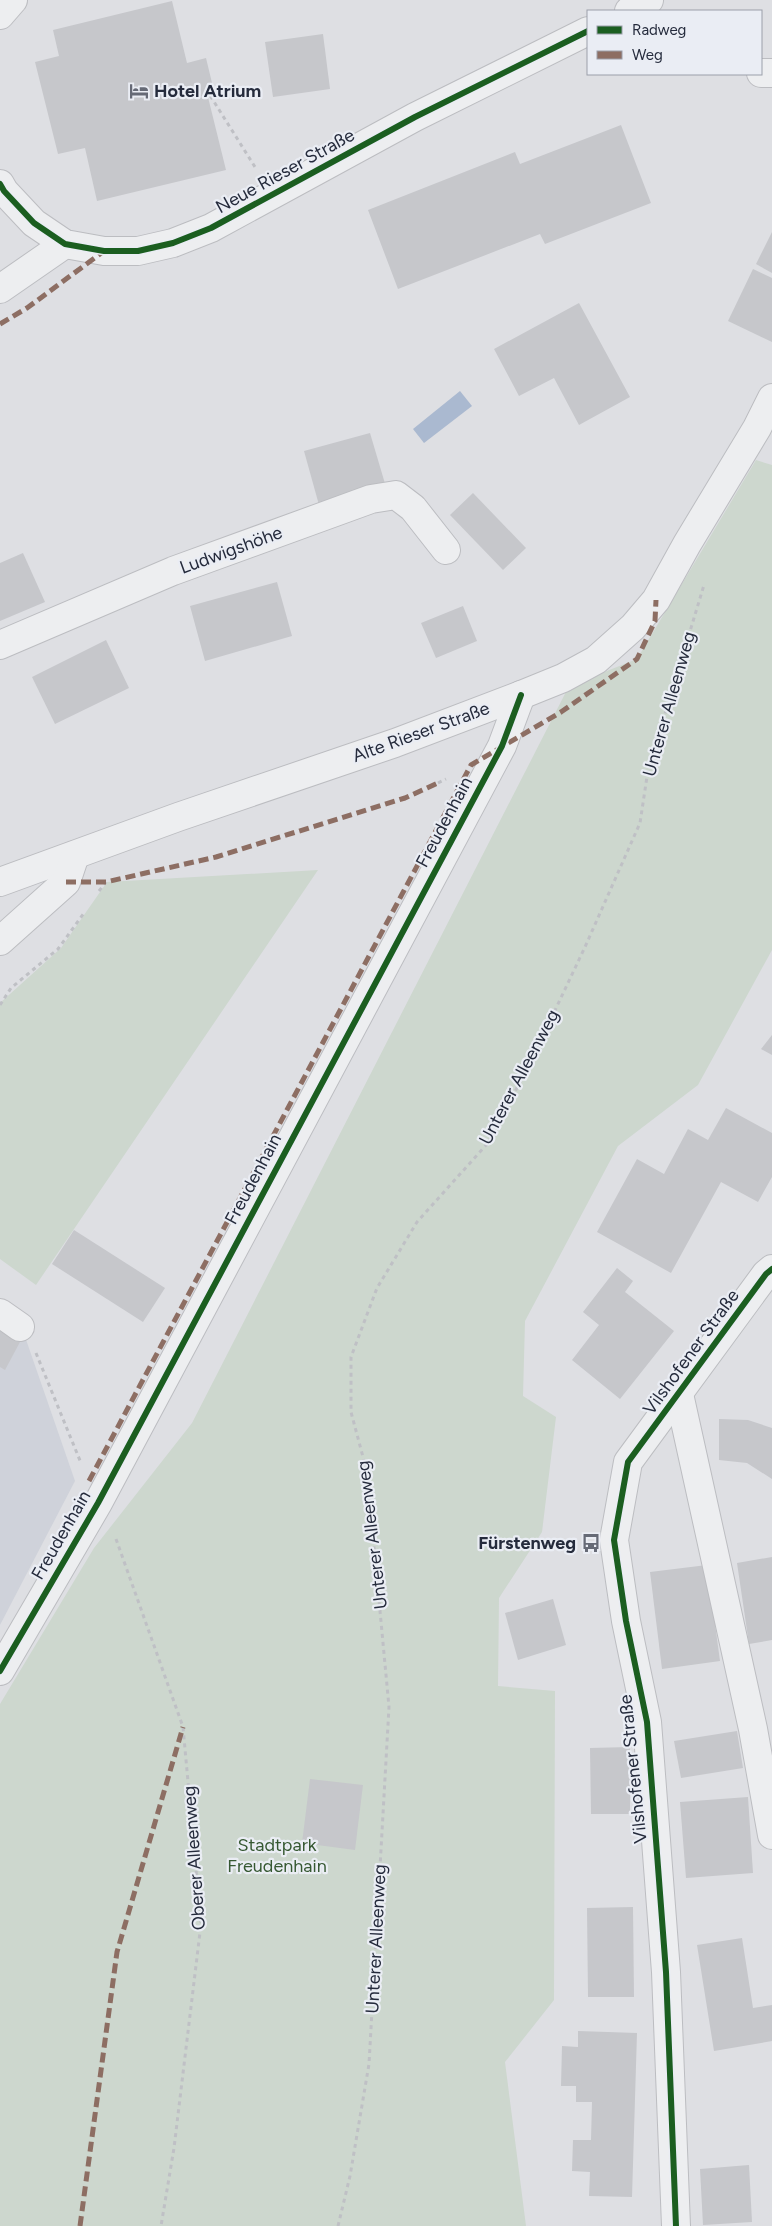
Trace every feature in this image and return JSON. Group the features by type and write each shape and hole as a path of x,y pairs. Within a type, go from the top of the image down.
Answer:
{"street":[{"path":"0,15 13,0"},
{"path":"631,10 650,0"},
{"name":"Neue Rieser Straße","path":"0,184 4,191 34,223 65,244 104,250 138,251 173,243 211,228 415,116 587,32"},
{"path":"0,289 65,244"},
{"name":"Alte Rieser Straße","path":"0,882 396,742 563,678 596,660 633,627 656,600 687,544 757,428 772,398"},
{"name":"Ludwigshöhe","path":"0,645 173,571 371,499 396,496 412,508 446,550"},
{"name":"Freudenhain","path":"0,1671 98,1503 502,746 521,695"},
{"path":"0,941 66,882 75,855"},
{"name":"Vilshofener Straße","path":"676,2226 666,1972 647,1731 626,1621 614,1540 628,1462 766,1274 772,1269"},
{"path":"679,1394 753,1728 772,1835"}],"path":[{"path":"206,88 273,195"},
{"path":"95,897 106,882"},
{"path":"0,1005 11,988 58,949 84,912"}],"shaded area":[{"path":"0,1313 22,1328 75,1481 0,1625"}],"green space":[{"name":"Stadtpark Freudenhain","path":"756,460 772,465 772,950 698,1085 618,1146 525,1321 523,1396 556,1417 542,1532 499,1598 498,1686 555,1691 554,2000 505,2062 526,2226 0,2226 0,1704 94,1548 192,1423 569,686 637,659"},
{"path":"318,870 36,1285 0,1259 0,1003 61,948 107,882"}],"water":[{"path":"460,391 472,406 424,443 413,429"}],"building":[{"path":"172,1 187,63 206,58 213,87 206,89 226,170 97,201 85,148 58,154 35,62 59,56 53,30"},
{"path":"323,34 330,89 273,97 265,42"},
{"path":"621,125 651,203 545,244 540,234 398,289 368,210 515,152 520,164"},
{"path":"772,232 772,273 756,264"},
{"path":"753,269 772,278 772,342 728,321"},
{"path":"579,303 630,397 579,425 554,378 519,396 494,349"},
{"path":"370,433 386,487 319,505 304,451"},
{"path":"473,493 526,548 503,570 450,515"},
{"path":"23,553 45,602 0,621 0,563"},
{"path":"277,582 292,636 205,661 190,606"},
{"path":"463,606 477,641 436,658 421,623"},
{"path":"106,640 129,688 55,724 32,677"},
{"path":"772,1035 772,1055 761,1049"},
{"path":"726,1108 772,1133 772,1177 758,1202 721,1182 671,1273 597,1232 637,1159 664,1174 688,1129 708,1140"},
{"path":"74,1230 165,1288 143,1322 52,1264"},
{"path":"617,1268 633,1281 625,1292 674,1331 620,1399 572,1360 599,1325 583,1312"},
{"path":"0,1331 20,1342 5,1370 0,1367"},
{"path":"719,1419 748,1420 772,1428 772,1479 747,1463 719,1460"},
{"path":"772,1557 772,1640 749,1644 737,1563"},
{"path":"707,1565 720,1661 662,1669 650,1572"},
{"path":"553,1599 566,1645 518,1660 505,1613"},
{"path":"737,1731 743,1768 681,1778 674,1741"},
{"path":"630,1747 630,1814 591,1814 590,1748"},
{"path":"310,1779 363,1785 355,1850 302,1843"},
{"path":"748,1797 753,1873 686,1878 680,1802"},
{"path":"633,1907 634,1997 588,1997 587,1908"},
{"path":"742,1938 753,2008 772,2005 772,2041 714,2051 697,1945"},
{"path":"578,2031 637,2033 632,2197 589,2196 590,2172 572,2171 573,2140 591,2140 592,2102 576,2102 576,2086 561,2086 562,2046 578,2047"},
{"path":"749,2165 752,2222 703,2225 700,2169"}],"marked path":[{"path":"0,324 27,308 104,251"},
{"path":"89,1481 471,765 561,712 637,659 655,621 656,600"},
{"path":"66,882 106,882 216,857 405,798 438,783"},
{"path":"80,2226 117,1952 183,1727"}],"cycle path":[{"path":"0,184 4,191 34,223 65,244 104,251 138,251 173,243 211,228 415,117 587,31"},
{"path":"0,1671 98,1503 502,746 521,695"},
{"path":"676,2226 666,1972 647,1722 626,1621 614,1540 628,1462 766,1274 772,1269"}],"place":[{"name":"Hotel Atrium","path":"139,91"},
{"name":"Fürstenweg","path":"591,1543"}]}
